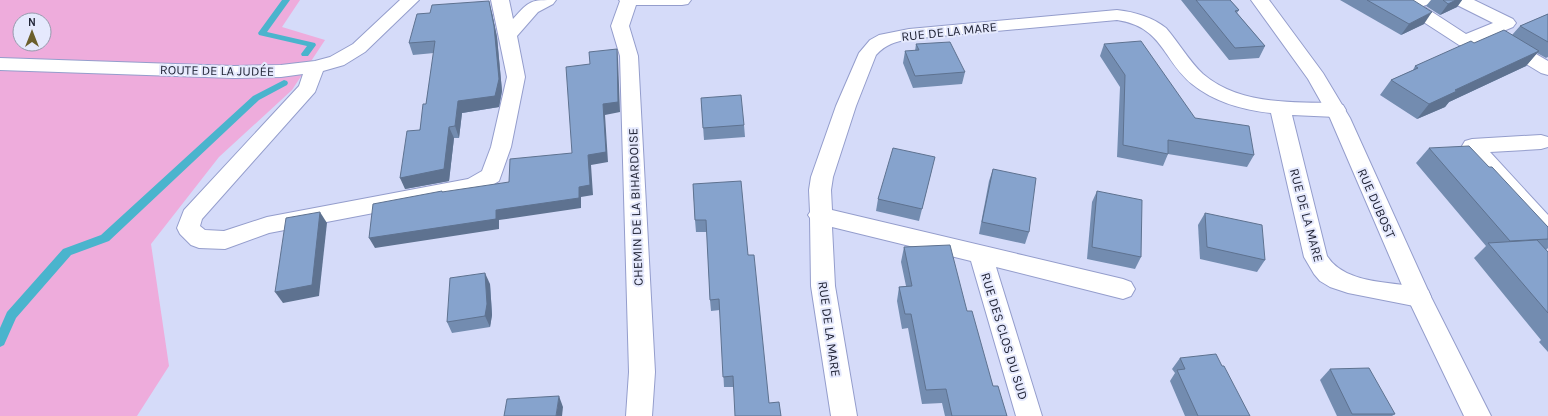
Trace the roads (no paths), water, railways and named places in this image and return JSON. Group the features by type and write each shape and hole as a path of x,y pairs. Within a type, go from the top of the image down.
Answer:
{"street":[{"name":"ROUTE DE LA JUDÉE","path":"0,64 234,72 281,71 315,67 338,61 358,48 410,0"},
{"path":"315,67 308,88 192,216 188,228 199,239 225,240 267,225 473,186 491,176 501,147 516,77 500,0"},
{"path":"508,34 532,8 547,0"},
{"path":"629,0 682,0"},
{"name":"CHEMIN DE LA BIHARDOISE","path":"629,0 620,26 629,56 642,372 639,416"},
{"name":"RUE DUBOST","path":"1260,0 1316,77 1336,110 1419,298 1478,416"},
{"path":"1423,0 1411,6 1465,41 1507,23 1462,0"},
{"name":"RUE DE LA MARE","path":"844,416 823,286 819,215 820,190 822,177 846,106 868,53 876,44 896,36 1109,16 1130,16 1152,25 1160,32 1197,78 1205,85 1236,100 1280,108 1336,110"},
{"path":"1484,32 1548,68"},
{"name":"RUE DE LA MARE","path":"1280,108 1316,257 1321,267 1331,277 1345,284 1419,298"},
{"path":"1546,142 1472,146 1548,230"},
{"name":"RUE DES CLOS DU SUD","path":"819,215 1124,289"},
{"name":"RUE DES CLOS DU SUD","path":"981,255 1029,416"}],"waterway":[{"path":"286,0 262,33 312,45 305,54"},
{"path":"0,342 11,315 67,252 105,238 256,98 284,83"}]}
